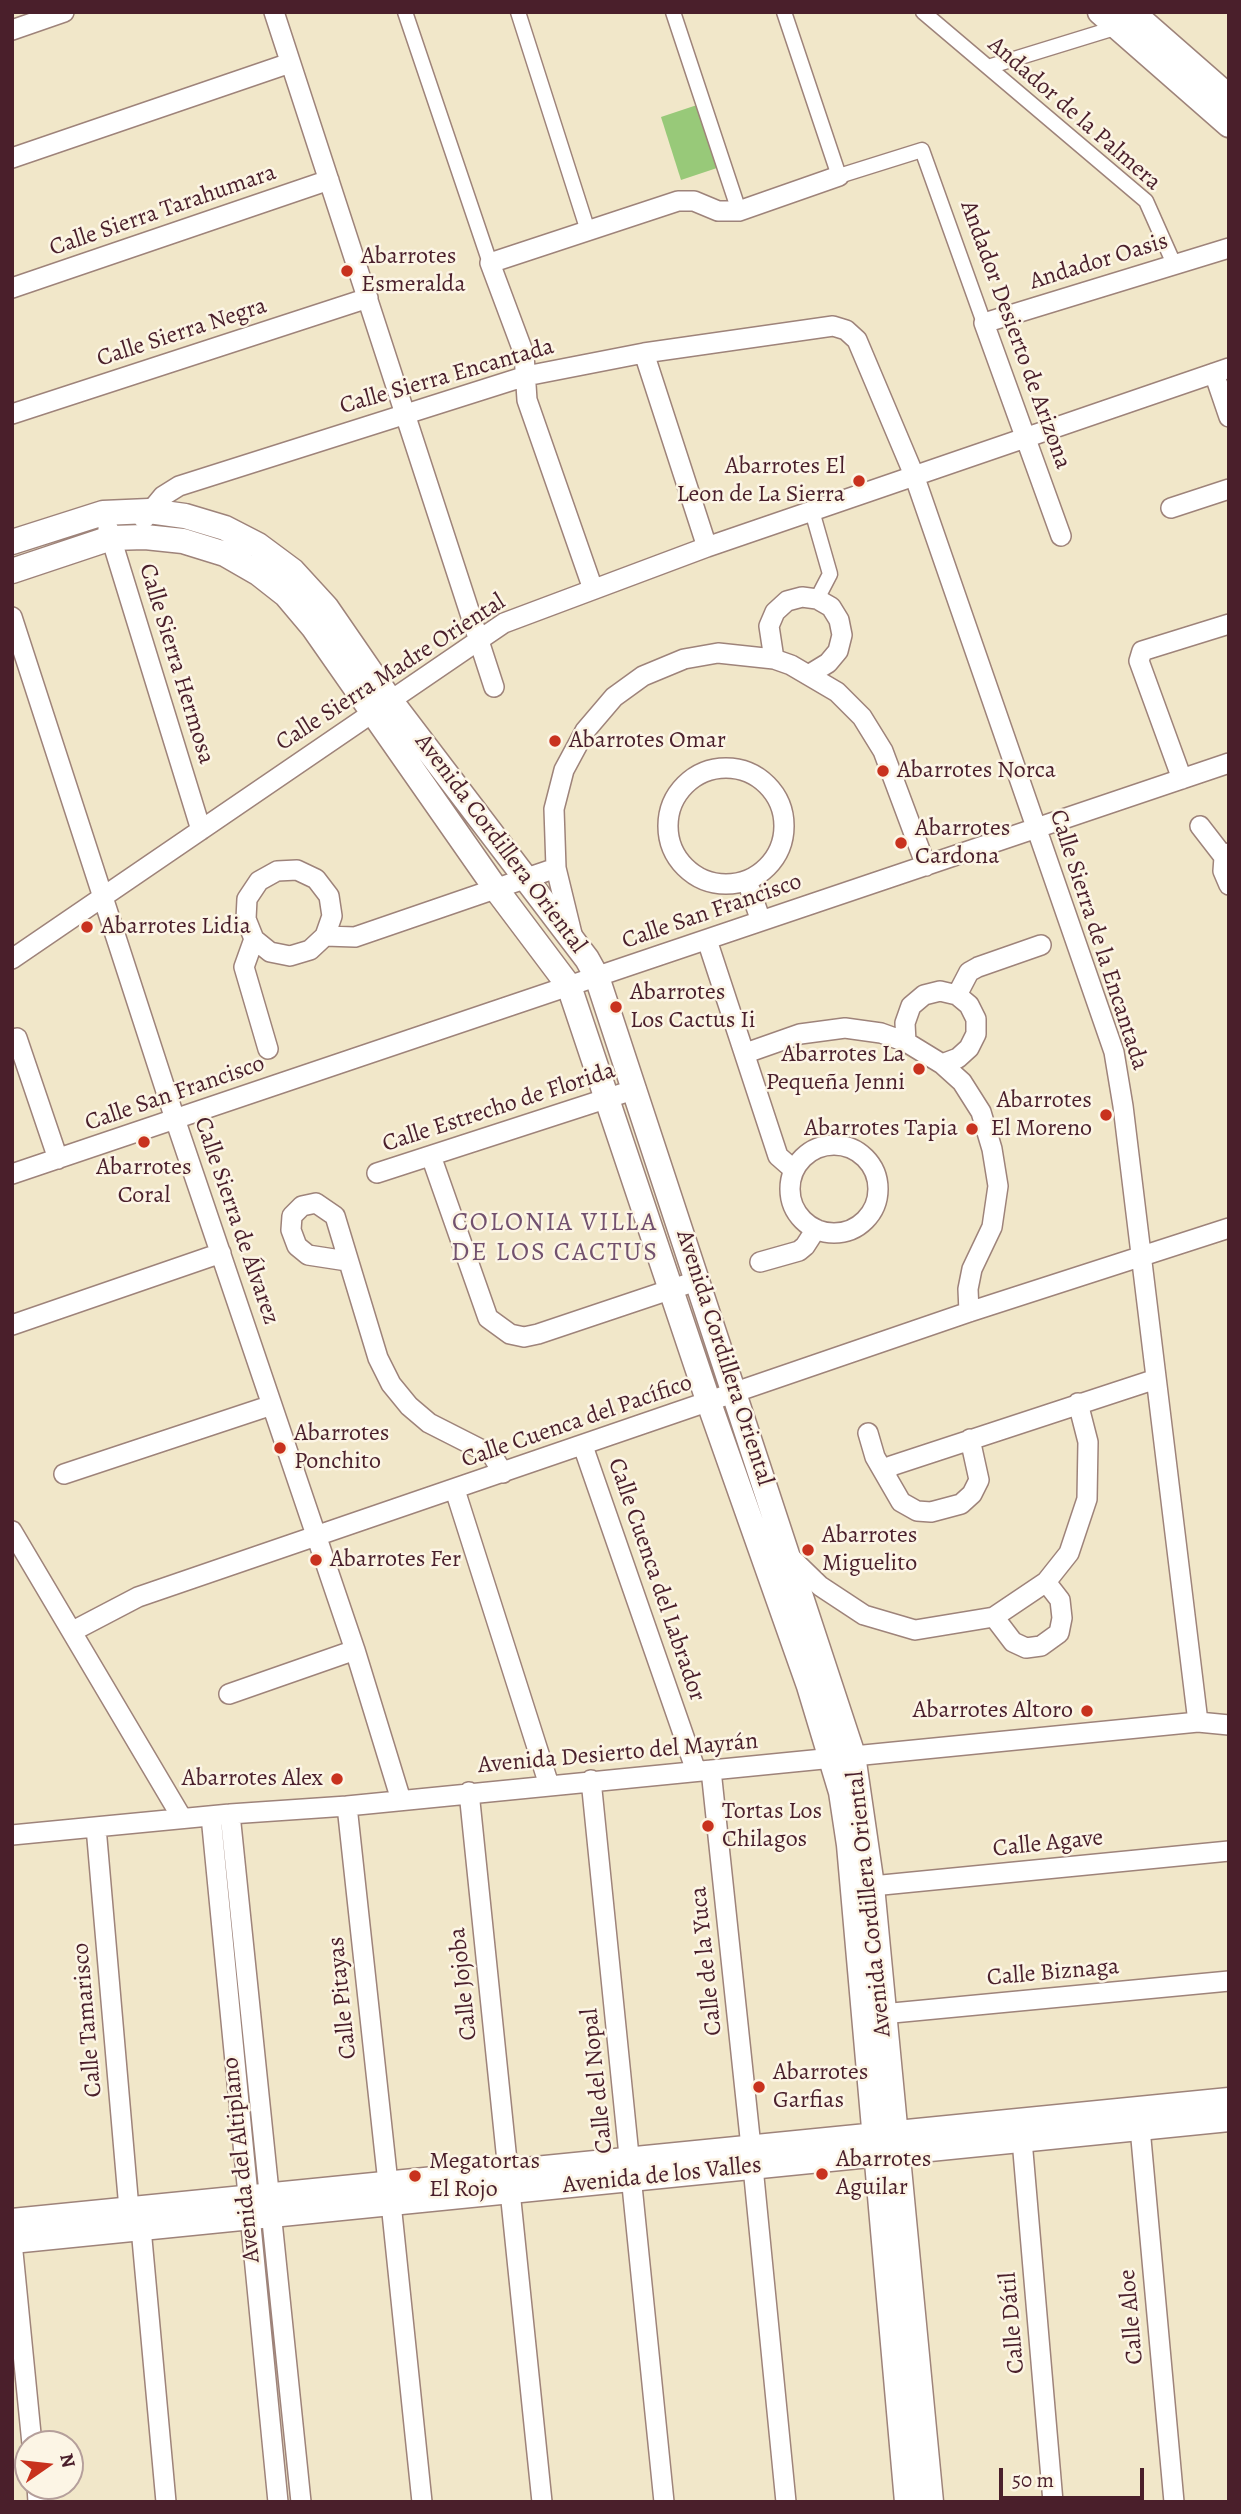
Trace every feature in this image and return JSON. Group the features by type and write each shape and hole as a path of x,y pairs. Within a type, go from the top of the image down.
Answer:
{"street":[{"path":"12,30 64,12"},
{"path":"274,12 494,687"},
{"path":"405,12 524,354 527,400 593,589"},
{"path":"518,12 588,231"},
{"path":"673,12 739,211"},
{"path":"491,263 678,201 694,201 718,211 739,211 839,176 784,12"},
{"name":"Andador de la Palmera","path":"923,12 1146,201 1174,264"},
{"path":"988,67 1128,16"},
{"path":"1128,16 1229,97"},
{"path":"1128,16 1229,125"},
{"path":"12,158 290,63"},
{"name":"Andador Desierto de Arizona","path":"839,176 922,150 1060,536"},
{"name":"Calle Sierra Tarahumara","path":"12,288 329,180"},
{"name":"Andador Oasis","path":"984,323 1229,248"},
{"name":"Calle Sierra Negra","path":"12,414 368,298"},
{"name":"Calle Sierra Encantada","path":"122,538 163,496 180,486 526,376 644,353 833,326 846,330"},
{"name":"Calle Sierra de la Encantada","path":"846,330 857,340 914,475 1114,1052 1123,1106 1198,1722"},
{"path":"644,353 707,547"},
{"path":"1221,371 1229,417"},
{"name":"Calle Sierra Madre Oriental","path":"12,960 480,639 530,611 914,475 1221,371"},
{"path":"1171,508 1229,489"},
{"name":"Avenida Cordillera Oriental","path":"12,542 103,513 149,511 185,516 225,528 258,545 293,571 326,607 381,707 496,889 569,986 709,1403 843,1757 849,1845 884,2144 932,2502"},
{"path":"812,511 830,574 817,599"},
{"name":"Calle Sierra Hermosa","path":"103,513 122,538 201,830"},
{"name":"Avenida Cordillera Oriental","path":"12,571 122,538 183,541 225,554 258,573 286,595 525,878 597,977 737,1393 788,1555 843,1757 872,1886 882,2014 884,2144 907,2502"},
{"path":"774,659 769,626 775,612 787,601 802,597 817,599 831,607 839,620 842,635 838,650 828,663 810,674"},
{"name":"Calle Sierra de Álvarez","path":"12,617 175,1119 355,1650 401,1800"},
{"path":"1182,779 1139,661 1142,651 1229,624"},
{"path":"574,942 556,868 554,809 564,769 585,731 614,697 643,676 684,659 718,653 774,659 810,674 837,692 862,717 883,751 926,866"},
{"name":"Calle San Francisco","path":"12,1174 1229,763"},
{"path":"728,766 750,772 769,785 782,805 785,828 780,850 766,869 747,881 724,885 702,880 683,866 671,846 667,824 672,801 686,782 705,770 728,766"},
{"path":"1200,826 1226,855 1223,871 1229,885"},
{"path":"325,936 355,937 556,868"},
{"path":"297,870 316,879 329,896 332,916 325,936 310,950 290,956 270,952 254,939 246,919 247,899 259,881 277,871 297,870"},
{"path":"747,881 761,921"},
{"path":"254,939 244,967 268,1049"},
{"path":"707,940 778,1156 794,1170"},
{"path":"957,995 969,972 1041,945"},
{"path":"906,1042 905,1023 911,1006 924,995 940,991 957,995 972,1012 976,1034 969,1048 958,1058 942,1064"},
{"path":"746,1053 800,1034 845,1028 881,1032 906,1042 942,1064 962,1082 981,1112 992,1149 998,1186 992,1227 970,1279 969,1312"},
{"path":"17,1038 58,1159"},
{"name":"Calle Estrecho de Florida","path":"377,1173 636,1089"},
{"path":"836,1145 853,1149 866,1159 875,1174 876,1199 864,1221 850,1231 832,1233 816,1229 802,1219 793,1204 790,1187 794,1170 804,1156 819,1147 836,1145"},
{"path":"431,1156 488,1318 510,1334 538,1334 699,1280"},
{"name":"Calle Cuenca del Pacífico","path":"73,1631 138,1597 317,1538 969,1312 1229,1228"},
{"path":"760,1262 799,1251 805,1247 816,1229"},
{"path":"12,1325 220,1253"},
{"path":"347,1261 378,1358 391,1384 409,1406 429,1423 492,1455 503,1473"},
{"path":"886,1473 891,1466 1156,1379"},
{"path":"788,1555 820,1586 864,1615 915,1630 994,1617 1046,1582 1069,1553 1087,1500 1088,1442 1079,1403"},
{"path":"64,1475 272,1405"},
{"path":"867,1433 875,1457 901,1502 917,1511 931,1512 961,1504 972,1494 979,1479 970,1439"},
{"name":"Calle Cuenca del Labrador","path":"583,1446 704,1770"},
{"path":"455,1490 549,1785"},
{"path":"12,1531 183,1818"},
{"path":"994,1617 1013,1642 1026,1648 1041,1646 1059,1633 1062,1618 1060,1600 1046,1582"},
{"path":"229,1694 355,1650"},
{"name":"Avenida Desierto del Mayrán","path":"12,1835 183,1818 347,1807 469,1792 1198,1722 1229,1725"},
{"name":"Calle de la Yuca","path":"704,1770 752,2157 786,2502"},
{"name":"Calle del Nopal","path":"591,1780 664,2502"},
{"name":"Calle Jojoba","path":"469,1792 542,2502"},
{"name":"Calle Pitayas","path":"347,1807 422,2502"},
{"name":"Avenida del Altiplano","path":"220,1815 262,2206 301,2502"},
{"name":"Calle Tamarisco","path":"96,1827 166,2502"},
{"name":"Calle Agave","path":"872,1886 1229,1851"},
{"name":"Calle Biznaga","path":"882,2014 1229,1981"},
{"name":"Avenida de los Valles","path":"12,2242 135,2219 884,2144 1229,2100"},
{"name":"Avenida de los Valles","path":"884,2144 1021,2140 1229,2119"},
{"name":"Calle Aloe","path":"1140,2128 1174,2502"},
{"name":"Calle Dátil","path":"1021,2140 1053,2502"},
{"name":"Avenida del Altiplano","path":"262,2206 278,2502"},
{"name":"Avenida de los Valles","path":"12,2221 135,2219"},
{"path":"12,2242 32,2430"}],"green space":[{"path":"697,105 717,168 681,180 661,117"}],"place":[{"name":"Abarrotes Esmeralda","path":"347,271"},
{"name":"Abarrotes El Leon de La Sierra","path":"859,481"},
{"name":"Abarrotes Omar","path":"555,741"},
{"name":"Abarrotes Norca","path":"883,771"},
{"name":"Abarrotes Cardona","path":"901,843"},
{"name":"Abarrotes Lidia","path":"87,927"},
{"name":"Abarrotes Los Cactus Ii","path":"616,1007"},
{"name":"Abarrotes La Pequeña Jenni","path":"919,1069"},
{"name":"Abarrotes El Moreno","path":"1106,1115"},
{"name":"Abarrotes Tapia","path":"972,1129"},
{"name":"Abarrotes Coral","path":"144,1142"},
{"name":"Abarrotes Ponchito","path":"280,1448"},
{"name":"Abarrotes Miguelito","path":"808,1550"},
{"name":"Abarrotes Fer","path":"316,1560"},
{"name":"Abarrotes Altoro","path":"1087,1711"},
{"name":"Abarrotes Alex","path":"337,1779"},
{"name":"Tortas Los Chilagos","path":"708,1826"},
{"name":"Abarrotes Garfias","path":"759,2087"},
{"name":"Abarrotes Aguilar","path":"822,2174"},
{"name":"Megatortas El Rojo","path":"415,2176"}],"district":[{"name":"COLONIA VILLA DE LOS CACTUS","path":"555,1239"}]}
